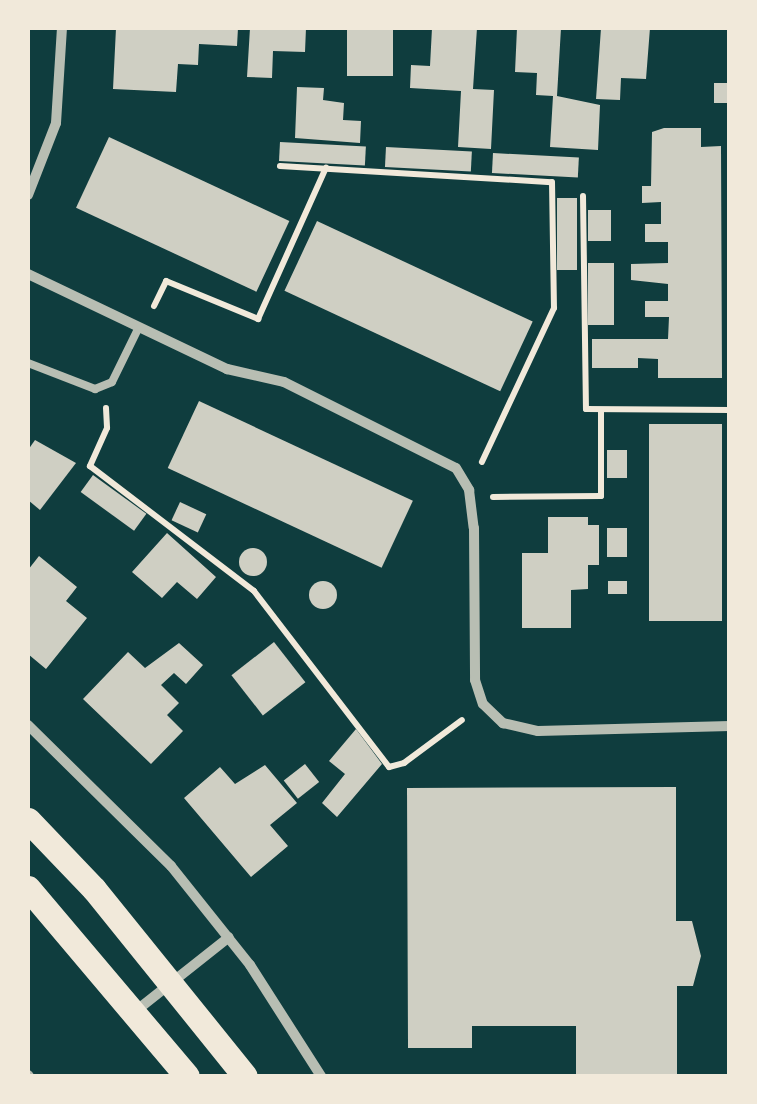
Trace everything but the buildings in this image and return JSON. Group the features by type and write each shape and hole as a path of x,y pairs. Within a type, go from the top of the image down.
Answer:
{"main road":[{"path":"28,820 172,981 245,1076"},
{"path":"28,888 137,1010 187,1076"}],"street":[{"path":"28,195 56,123 62,28"},
{"path":"28,275 228,369 267,375 434,453 456,468 469,494 475,680 483,704 502,723 526,730 730,726"},
{"path":"28,725 136,828 228,937 321,1076"},
{"path":"137,1010 228,937"}],"lane":[{"path":"28,363 76,387 104,385 122,369 141,328"}],"path":[{"path":"280,166 552,182 554,308 469,494 601,496 601,410"},
{"path":"141,328 166,281 258,319 326,168"},
{"path":"583,196 586,409 730,410"},
{"path":"104,385 107,428 90,466 254,591 389,766 404,764 483,704"}]}
